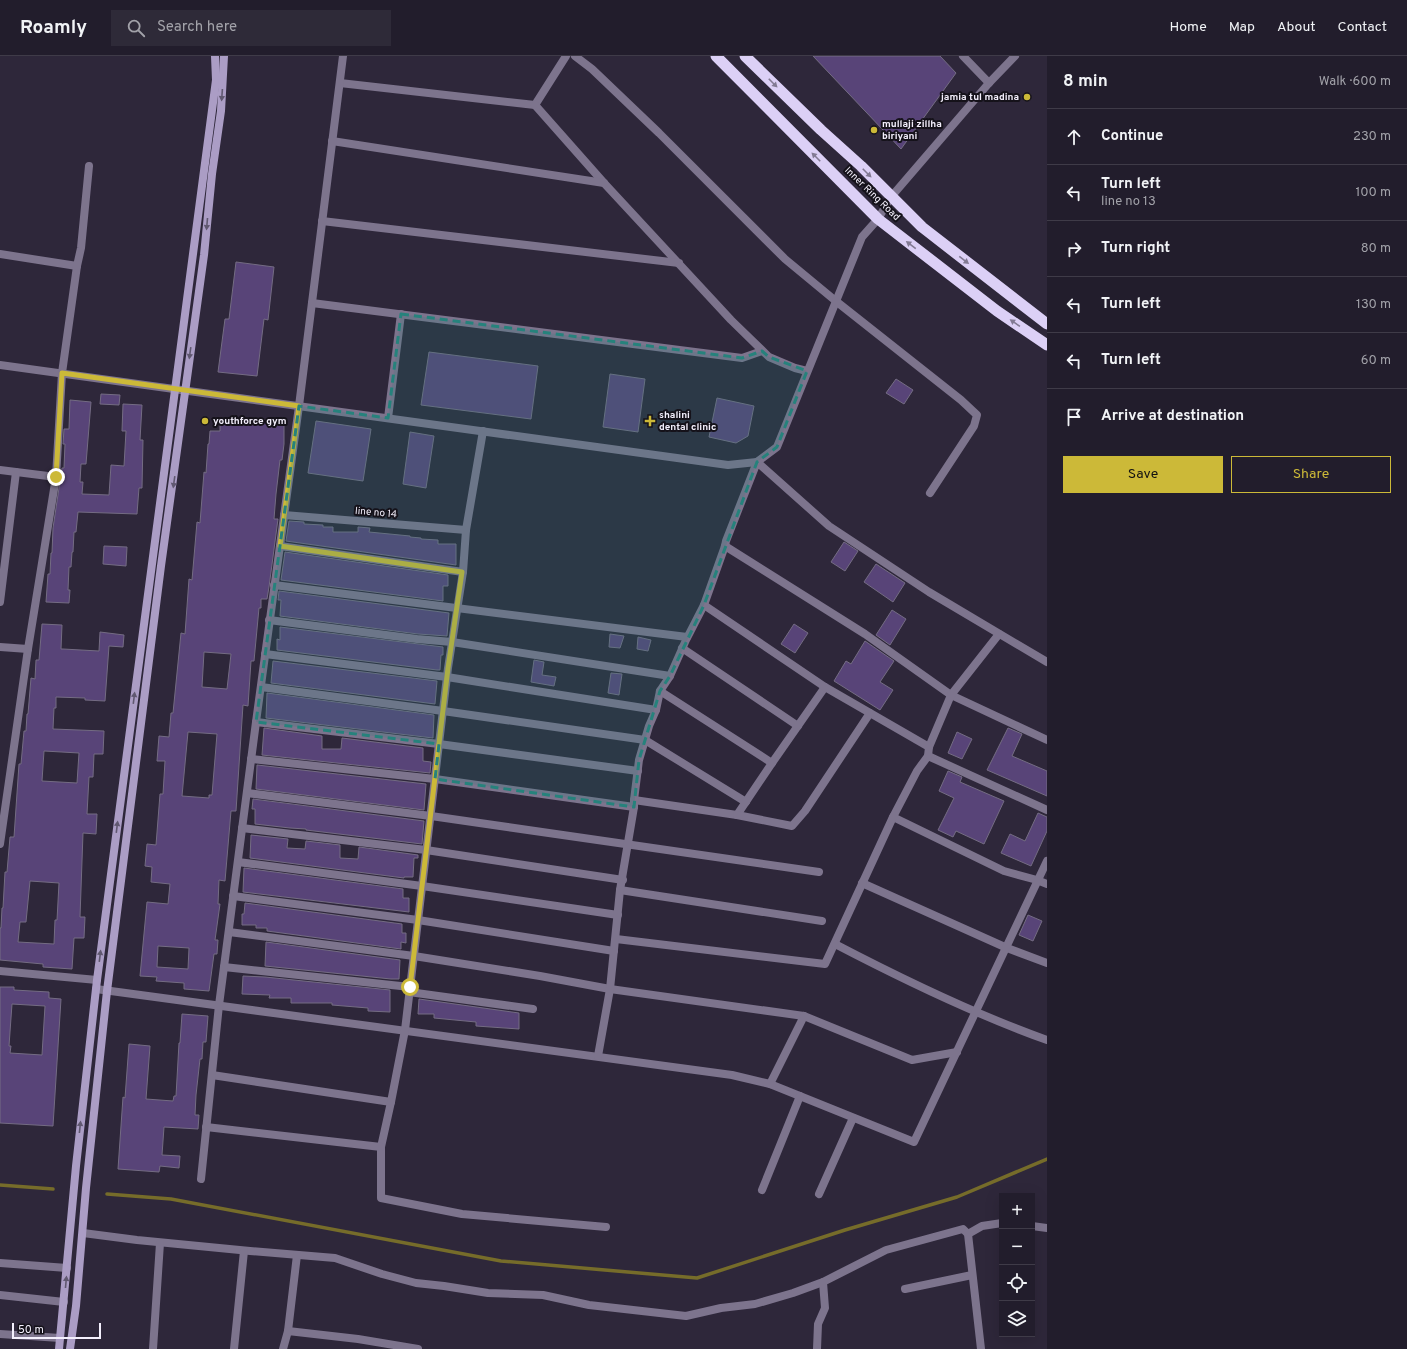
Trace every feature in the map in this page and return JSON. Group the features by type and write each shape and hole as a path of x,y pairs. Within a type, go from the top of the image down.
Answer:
{"highway":[{"name":"Inner Ring Road","path":"716,56 878,219 997,311 1047,345"},
{"name":"Inner Ring Road","path":"745,56 821,130 861,166 922,227 1047,324"}],"main road":[{"path":"59,1349 74,1186 97,980 216,80 215,56"},
{"path":"70,1349 76,1306 86,1188 107,991 185,390 204,256 212,174 221,111 224,56"},
{"path":"74,1186 86,1188"}],"street":[{"path":"201,1179 219,1005 260,687 299,406 343,56"},
{"path":"535,105 566,56"},
{"path":"575,56 592,69 659,133 785,259 837,302 962,400 978,415 974,426 930,493"},
{"path":"963,56 989,83"},
{"path":"0,364 728,465 757,462 777,447 862,238 878,219 891,197 989,83 1015,56"},
{"path":"340,83 535,105 604,183 762,351 769,357 795,368 807,371"},
{"path":"332,142 604,183"},
{"path":"0,844 1,820 56,477 62,373 77,266 81,248 89,166"},
{"path":"322,221 679,263"},
{"path":"0,254 77,266"},
{"path":"312,303 742,358 762,351"},
{"path":"388,418 400,314"},
{"path":"484,431 466,530 405,1030 381,1147 381,1198 462,1214 606,1227"},
{"path":"598,1056 610,989 620,890 634,804 639,760 649,726 656,710 660,691 670,676 682,648 704,605 726,541 757,462"},
{"path":"757,462 829,526 929,592 1047,662"},
{"path":"0,470 56,477"},
{"path":"0,602 16,472"},
{"name":"line no 14","path":"284,515 466,530"},
{"path":"280,546 462,572"},
{"path":"725,546 865,634 950,695 1047,740"},
{"path":"274,585 688,637"},
{"path":"704,605 825,687 929,747"},
{"path":"269,620 452,642 670,676"},
{"path":"616,939 825,964 893,817 917,771 928,756 929,747 950,695 999,634"},
{"path":"0,648 28,649"},
{"path":"682,648 798,726"},
{"path":"265,654 447,677 656,710"},
{"path":"260,687 443,710 645,740 746,802"},
{"path":"737,815 825,687"},
{"path":"660,691 772,763"},
{"path":"251,759 737,815 792,826 805,811 870,713"},
{"path":"256,722 439,744 638,771"},
{"path":"928,756 1047,810"},
{"path":"247,793 431,816 627,846 819,872"},
{"path":"893,817 1004,871 1047,884"},
{"path":"242,828 426,850 622,880"},
{"path":"96,989 732,1075 770,1084 914,1142 1047,861"},
{"path":"238,862 422,886 618,915"},
{"path":"862,884 1047,964"},
{"path":"620,890 822,921"},
{"path":"233,896 418,920 614,951"},
{"path":"229,932 414,956 610,989 804,1016 912,1060 957,1052"},
{"path":"835,944 904,980 1017,1030 1047,1040"},
{"path":"224,967 410,989 533,1009"},
{"path":"0,971 97,980"},
{"path":"770,1084 804,1016"},
{"path":"212,1076 391,1102"},
{"path":"762,1190 800,1096"},
{"path":"819,1194 853,1118"},
{"path":"206,1127 381,1147"},
{"path":"968,1234 982,1226 999,1223"},
{"path":"1035,1226 1047,1228"},
{"path":"83,1233 160,1243 335,1258 382,1274 416,1283 488,1293 543,1295 589,1305 686,1316 720,1308 755,1304 793,1293 823,1282 886,1250 963,1229 968,1234 980,1349"},
{"path":"153,1349 160,1243"},
{"path":"234,1349 244,1251"},
{"path":"284,1349 288,1331 297,1255"},
{"path":"0,1263 67,1268"},
{"path":"905,1289 972,1275"},
{"path":"817,1349 818,1324 825,1308 823,1282"},
{"path":"0,1295 64,1302"},
{"path":"288,1331 358,1339 418,1349"},
{"path":"0,1334 60,1338"}],"highlighted area":[{"path":"401,314 742,358 762,351 769,357 807,371 777,447 757,462 704,605 670,676 660,691 639,760 634,807 435,779 439,744 256,722 299,406 388,418"}],"building":[{"path":"813,56 940,56 956,73 901,149"},
{"path":"236,262 274,267 268,320 264,319 257,376 218,372 225,319 229,319"},
{"path":"429,352 538,366 531,419 421,405"},
{"path":"610,374 645,379 638,432 603,427"},
{"path":"896,379 913,390 904,404 886,393"},
{"path":"101,394 120,395 119,405 100,404"},
{"path":"717,398 754,406 748,436 736,443 709,437"},
{"path":"70,400 91,402 86,464 81,464 80,482 83,482 82,494 109,495 111,465 124,466 126,431 122,431 123,404 142,405 140,440 143,440 142,488 139,488 137,514 78,512 76,532 74,532 71,567 69,567 69,603 46,602 48,574 50,574 52,553 53,528 62,468 64,468 64,429 69,429"},
{"path":"235,419 284,420 284,444 282,460 280,460 276,494 274,519 278,519 269,587 267,599 261,599 261,608 259,608 254,661 251,661 248,706 243,705 236,811 231,811 225,881 219,880 218,904 220,904 215,940 218,940 217,954 214,954 209,991 184,989 184,983 156,981 157,977 140,976 147,902 168,904 170,884 151,882 152,867 145,866 147,844 156,845 160,794 163,794 165,761 157,761 159,736 169,737 171,713 173,713 181,633 185,634 189,579 192,580 197,522 200,523 204,472 206,473 210,431 220,431 220,422 235,422","holes":["204,652 231,654 227,689 202,687","188,732 217,734 212,795 209,795 209,798 182,796","158,946 189,948 188,969 157,967"]},
{"path":"316,421 371,429 363,481 308,473"},
{"path":"410,432 434,436 426,488 403,484"},
{"path":"289,521 304,522 304,524 323,525 323,527 333,527 333,532 358,532 358,527 370,528 369,532 438,540 438,544 456,544 456,565 286,541"},
{"path":"844,542 858,551 845,571 831,562"},
{"path":"104,546 127,547 126,566 103,564"},
{"path":"285,552 448,575 448,586 443,586 443,601 281,580"},
{"path":"876,564 905,583 893,602 864,582"},
{"path":"279,591 449,613 447,636 418,634 280,616 281,600 278,600"},
{"path":"892,610 906,619 890,645 876,635"},
{"path":"42,624 62,625 61,649 99,651 100,632 124,635 123,647 109,646 105,701 85,700 85,698 56,697 56,708 54,708 53,729 104,731 103,754 94,754 93,777 89,777 87,814 97,814 96,834 83,833 80,917 85,917 84,938 74,938 72,969 43,967 43,964 0,960 0,928 3,908 5,872 7,872 10,837 14,837 19,764 21,764 24,731 26,731 31,678 35,679 36,660 39,660","holes":["44,751 79,753 77,783 42,781","30,881 59,883 54,944 18,942 20,922 26,922"]},
{"path":"794,624 808,633 795,653 781,644"},
{"path":"280,627 443,647 440,670 277,650 277,639 280,640"},
{"path":"610,634 624,636 620,648 609,647"},
{"path":"638,637 651,640 648,651 637,649"},
{"path":"865,641 894,661 880,682 893,690 880,710 834,681 846,661 851,664"},
{"path":"534,660 544,662 542,675 556,677 554,686 531,682"},
{"path":"273,661 437,681 435,704 271,683"},
{"path":"611,673 622,674 619,695 608,693"},
{"path":"267,693 434,715 433,738 266,718"},
{"path":"264,728 322,736 322,749 341,749 342,738 423,748 423,761 431,762 430,773 262,755"},
{"path":"1008,728 1022,734 1012,756 1047,771 1047,796 987,770"},
{"path":"957,732 972,739 962,759 948,753"},
{"path":"257,765 426,784 424,810 256,789"},
{"path":"948,771 962,777 960,782 1004,801 984,844 956,831 953,837 938,830 954,798 939,791"},
{"path":"253,799 424,821 422,844 255,824 255,809 252,809"},
{"path":"1038,813 1047,817 1047,831 1031,866 1001,853 1010,834 1025,841"},
{"path":"251,835 288,839 287,848 305,849 306,841 340,845 340,858 358,859 359,847 418,855 418,858 414,858 413,877 404,878 250,858"},
{"path":"244,868 403,889 403,898 409,898 409,912 243,892"},
{"path":"245,903 402,924 402,933 406,933 406,943 401,942 401,949 267,931 267,928 256,928 256,925 242,925 242,914 244,914"},
{"path":"1028,915 1042,921 1033,941 1019,935"},
{"path":"266,942 400,960 399,979 265,966"},
{"path":"243,976 390,990 390,1012 368,1011 368,1008 332,1005 332,1003 291,1003 291,998 269,998 270,995 242,994"},
{"path":"0,987 14,987 14,990 49,992 49,998 61,999 53,1126 0,1123","holes":["12,1004 45,1006 42,1055 10,1053 11,1046 9,1046"]},
{"path":"419,999 519,1013 519,1029 476,1026 476,1022 434,1018 434,1014 418,1014"},
{"path":"182,1014 208,1016 206,1042 203,1042 202,1059 200,1059 196,1095 195,1115 199,1115 198,1129 164,1127 162,1155 180,1156 179,1168 160,1166 159,1172 118,1169 123,1097 125,1098 129,1044 150,1046 146,1099 173,1101 174,1096 176,1096"}],"waterway":[{"path":"107,1194 171,1199 501,1261 697,1278 845,1230 957,1197 1047,1159"},
{"path":"0,1185 53,1189"}],"place":[{"name":"jamia tul madina","path":"1027,97"},
{"name":"mullaji zillha biriyani","path":"874,130"},
{"name":"youthforce gym","path":"205,421"},
{"name":"shalini dental clinic","path":"650,421"}],"route":[{"path":"56,477 62,373 299,406 280,546 462,572 448,668 410,987"}]}
